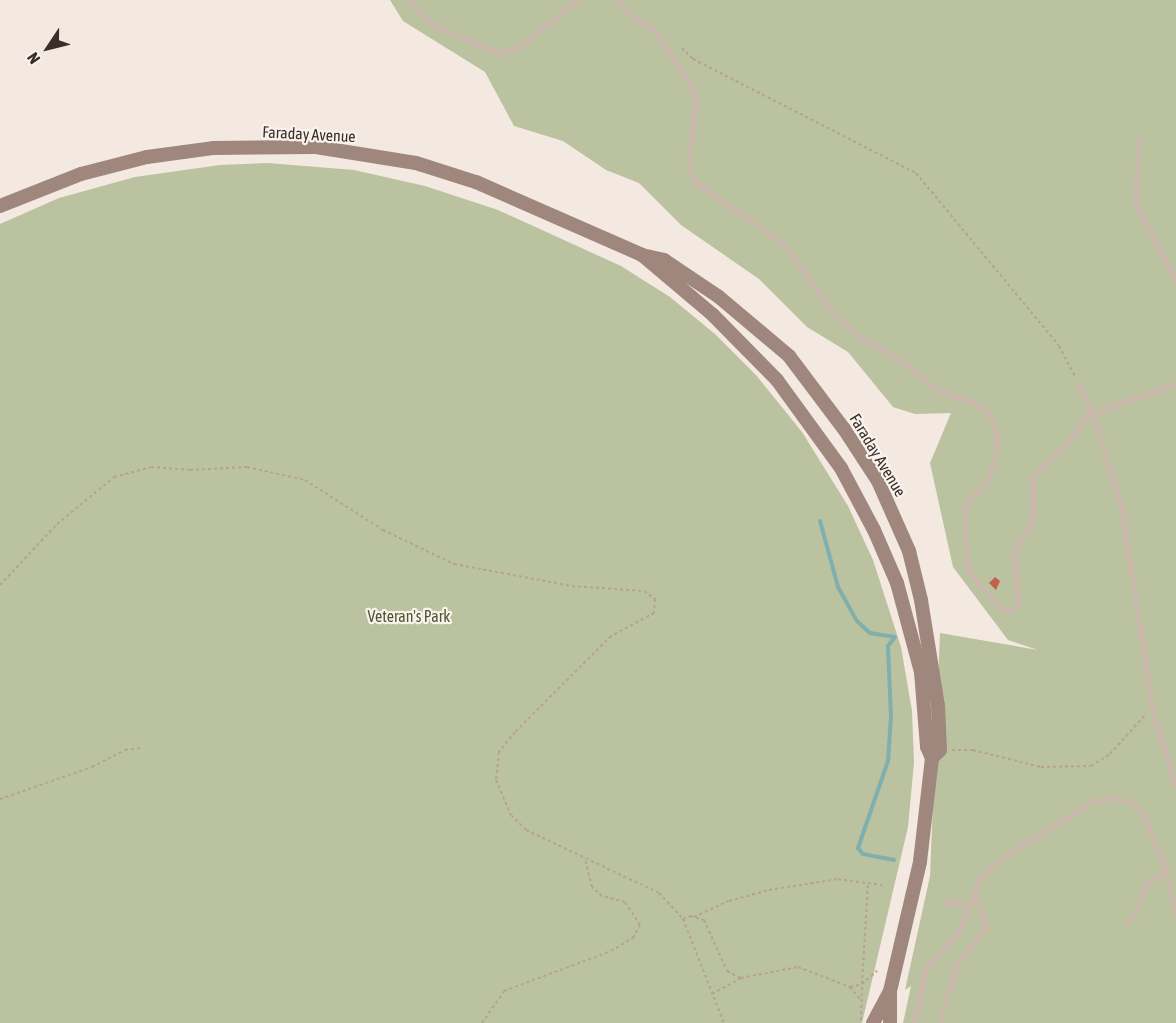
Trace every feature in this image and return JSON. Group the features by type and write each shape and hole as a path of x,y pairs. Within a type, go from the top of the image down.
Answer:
{"main road":[{"name":"Faraday Avenue","path":"0,206 70,178 147,157 214,148 316,147 416,163 476,182 642,255 664,260 718,297 789,356 862,456 894,515 911,561 933,660 936,754 920,862 890,991 891,1023"},
{"name":"Faraday Avenue","path":"642,255 746,346 777,380 841,468 874,530 897,583 921,672 936,754"},
{"name":"Faraday Avenue","path":"868,1023 890,991"}],"lane":[{"path":"408,0 433,25 498,53 521,46 578,0"},
{"path":"616,0 652,28 669,59 693,88 696,105 688,162 695,182 785,245 831,311 856,334 904,363 936,389 977,404 990,415 998,437 996,453 986,483 966,502 966,560 969,572 986,594 1005,610 1014,609 1019,602 1012,552 1033,520 1033,476 1066,445 1080,419 1176,384"},
{"path":"1139,140 1135,203 1176,281"},
{"path":"1079,384 1092,413 1122,509 1152,709 1176,787"},
{"path":"914,1023 926,968 960,930 981,876 1000,859 1087,805 1108,798 1127,801 1140,809 1166,872 1176,917"},
{"path":"1126,923 1136,912 1147,881 1166,872"},
{"path":"939,1023 957,963 986,927 974,891"},
{"path":"946,901 969,907"}],"path":[{"path":"682,48 693,59 916,173 1059,346 1079,384"},
{"path":"0,585 57,524 114,477 136,468 247,467 305,480 383,530 454,564 572,586 644,591 654,599 654,613 611,636 515,732 499,752 495,767 502,800 526,830 659,893 682,919 724,1023"},
{"path":"936,754 972,750 1041,766 1091,766 1110,754 1152,709"},
{"path":"0,799 92,767 125,750 142,748"},
{"path":"482,1023 504,991 611,951 633,938 640,925 625,902 602,896 592,887 585,858"},
{"path":"682,919 694,917 729,901 769,890 837,879 882,885"},
{"path":"868,883 860,1018 868,1023"},
{"path":"694,917 704,920 727,971 741,978"},
{"path":"712,994 741,978 798,966 850,987 861,1000"},
{"path":"850,987 862,984 877,971"}],"green space":[{"path":"390,0 1176,0 1176,1023 903,1023 911,986 905,990 930,876 940,633 1038,650 1008,640 953,567 930,463 951,413 915,414 893,407 848,352 807,327 759,279 681,225 639,183 606,170 563,141 514,126 485,72 403,21"},
{"name":"Veteran's Park","path":"268,163 354,170 425,186 498,210 621,266 670,297 715,334 756,375 802,432 848,506 873,560 901,647 912,711 914,762 908,827 862,1023 0,1023 0,224 59,198 135,177 220,165"}],"building":[{"path":"995,577 1000,581 996,590 989,583"}],"waterway":[{"path":"820,521 838,587 857,621 870,633 895,637"},
{"path":"894,860 863,854 858,848 888,761 891,716 888,646 895,637"}]}
